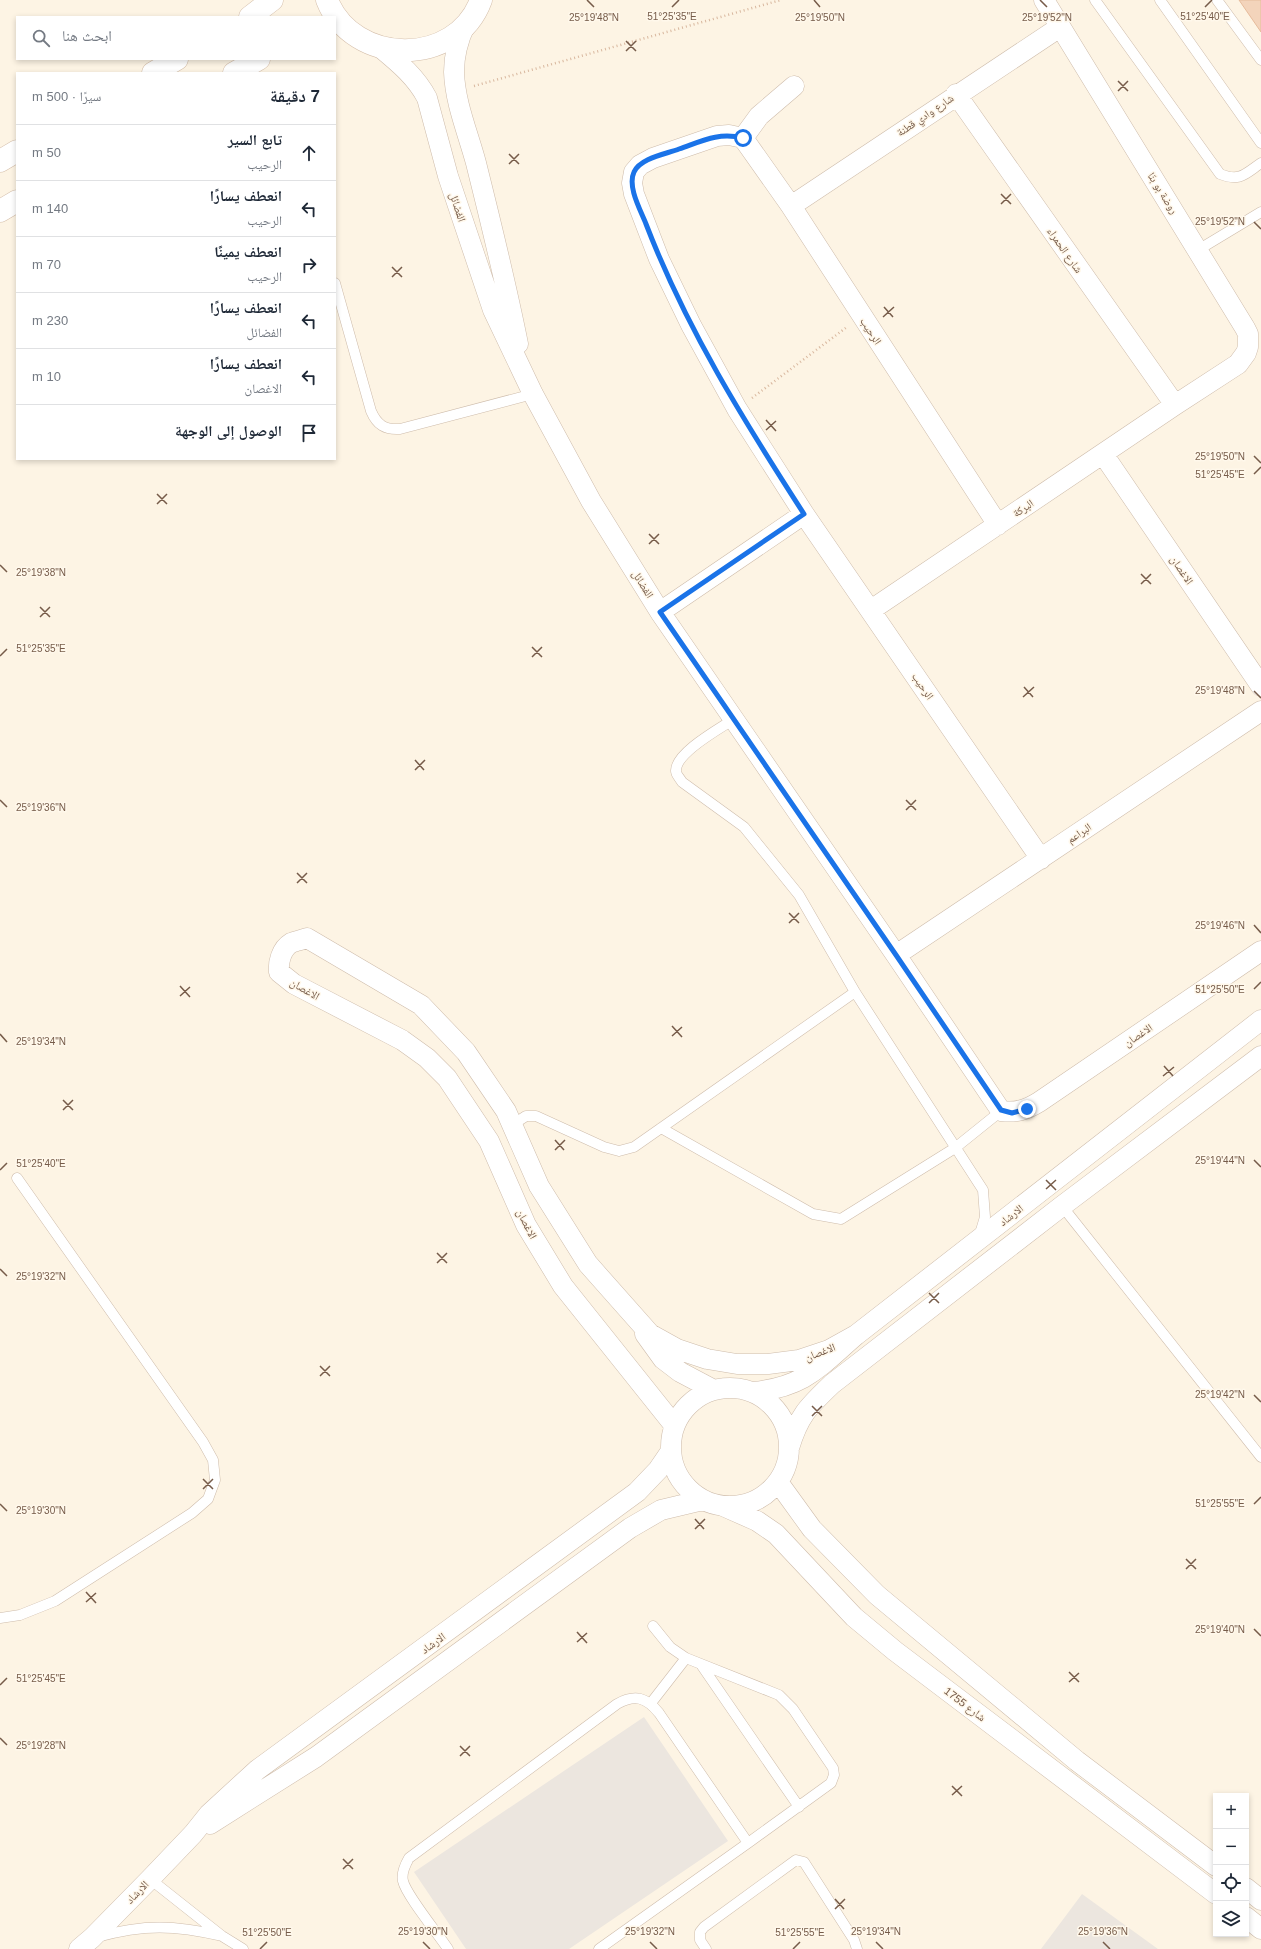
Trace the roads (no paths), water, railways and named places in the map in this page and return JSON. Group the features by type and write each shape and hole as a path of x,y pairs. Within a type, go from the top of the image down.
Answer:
{"main road":[{"path":"251,16 272,0"},
{"path":"327,0 336,16"},
{"path":"336,38 361,40 381,48 396,51 412,51 427,48 454,35 465,25 481,0"},
{"path":"336,16 361,40"},
{"path":"155,72 175,60"},
{"path":"236,72 257,60"},
{"path":"0,161 16,152"},
{"path":"0,211 16,203"}],"street":[{"name":"روضة بو بنّا","path":"1044,0 1248,334 1248,347 1246,353 1238,364 1174,405"},
{"name":"الفضائل","path":"465,25 457,43 454,70 456,91 476,163 503,275 524,376"},
{"name":"شارع وادي قطنة","path":"791,206 956,94 1060,27"},
{"name":"الفضائل","path":"381,48 408,71 421,86 427,98 448,176 493,310 533,394 591,501 660,612 896,955 1007,1112"},
{"path":"743,138 759,116 794,86"},
{"name":"شارع الحمراء","path":"956,94 1174,405"},
{"name":"الرحيب","path":"998,524 861,316 791,206 743,138 729,135 717,136 653,158 640,165 634,172 632,183 640,209 673,290 737,410 804,514 872,610 1041,859"},
{"name":"البركة","path":"872,610 1174,405"},
{"name":"الاغصان","path":"1102,454 1261,686"},
{"path":"660,612 804,514"},
{"name":"البراعم","path":"896,955 1261,711"},
{"name":"الاغصان","path":"674,1425 563,1286 526,1225 489,1141 447,1078 427,1058 402,1040 294,984 279,972 279,964 282,955 290,943 307,938 421,1005 466,1052 506,1112 540,1186 588,1264 650,1334 677,1349 706,1359 737,1364 768,1364 799,1360 829,1350 856,1335"},
{"name":"الاغصان","path":"1007,1112 1027,1109 1039,1102 1261,951"},
{"name":"الارشاد","path":"753,1392 772,1390 797,1383 811,1374 856,1335 1261,1020"},
{"path":"789,1448 785,1425 780,1414 763,1398 753,1392 734,1388 714,1390 693,1400 684,1409 674,1425 671,1451 672,1461 681,1480 687,1488 704,1500 723,1506 742,1505 759,1499 769,1492 778,1482 786,1466 789,1448 796,1425 804,1413 832,1384 1062,1206 1261,1056"},
{"name":"الاغصان","path":"629,1311 663,1359 680,1372 714,1390"},
{"name":"الارشاد","path":"85,1944 193,1834 214,1809 257,1770 637,1492 658,1470 671,1451"},
{"path":"778,1482 812,1529 877,1594 1077,1761 1215,1865"},
{"name":"الارشاد","path":"193,1834 316,1757 630,1528 661,1510 685,1503 704,1500"},
{"name":"شارع 1755","path":"723,1506 757,1521 776,1534 854,1617 1213,1892"},
{"path":"1249,1890 1261,1900"},
{"path":"1249,1919 1261,1929"}],"lane":[{"path":"1095,0 1220,174 1231,178 1242,177 1261,163"},
{"path":"1160,0 1261,143"},
{"path":"1217,0 1261,60"},
{"path":"1198,250 1261,212"},
{"path":"336,287 371,411 375,420 382,426 390,430 400,429 533,394"},
{"path":"734,720 685,753 679,761 676,769 677,775 682,782 744,827 799,895 855,992 983,1190 985,1217 977,1242"},
{"path":"512,1124 526,1116 536,1116 604,1147 618,1151 634,1147 855,992"},
{"path":"660,1128 813,1214 842,1219 955,1148 1007,1112"},
{"path":"0,1618 20,1615 55,1601 192,1513 208,1500 215,1480 213,1460 203,1442 17,1178"},
{"path":"1062,1206 1261,1457"},
{"path":"603,1948 831,1783 834,1775 833,1768 798,1716 786,1702 770,1690 702,1666 686,1658 670,1647 652,1626"},
{"path":"651,1703 686,1658"},
{"path":"702,1666 798,1807"},
{"path":"448,1949 408,1893 403,1882 404,1869 409,1858 617,1704 628,1698 640,1698 651,1703 748,1843"},
{"path":"706,1949 700,1940 700,1932 704,1927 796,1860 804,1862 854,1940 857,1949"},
{"path":"150,1879 222,1936 243,1949"},
{"path":"85,1944 123,1930 156,1926 189,1928 222,1936"}]}
